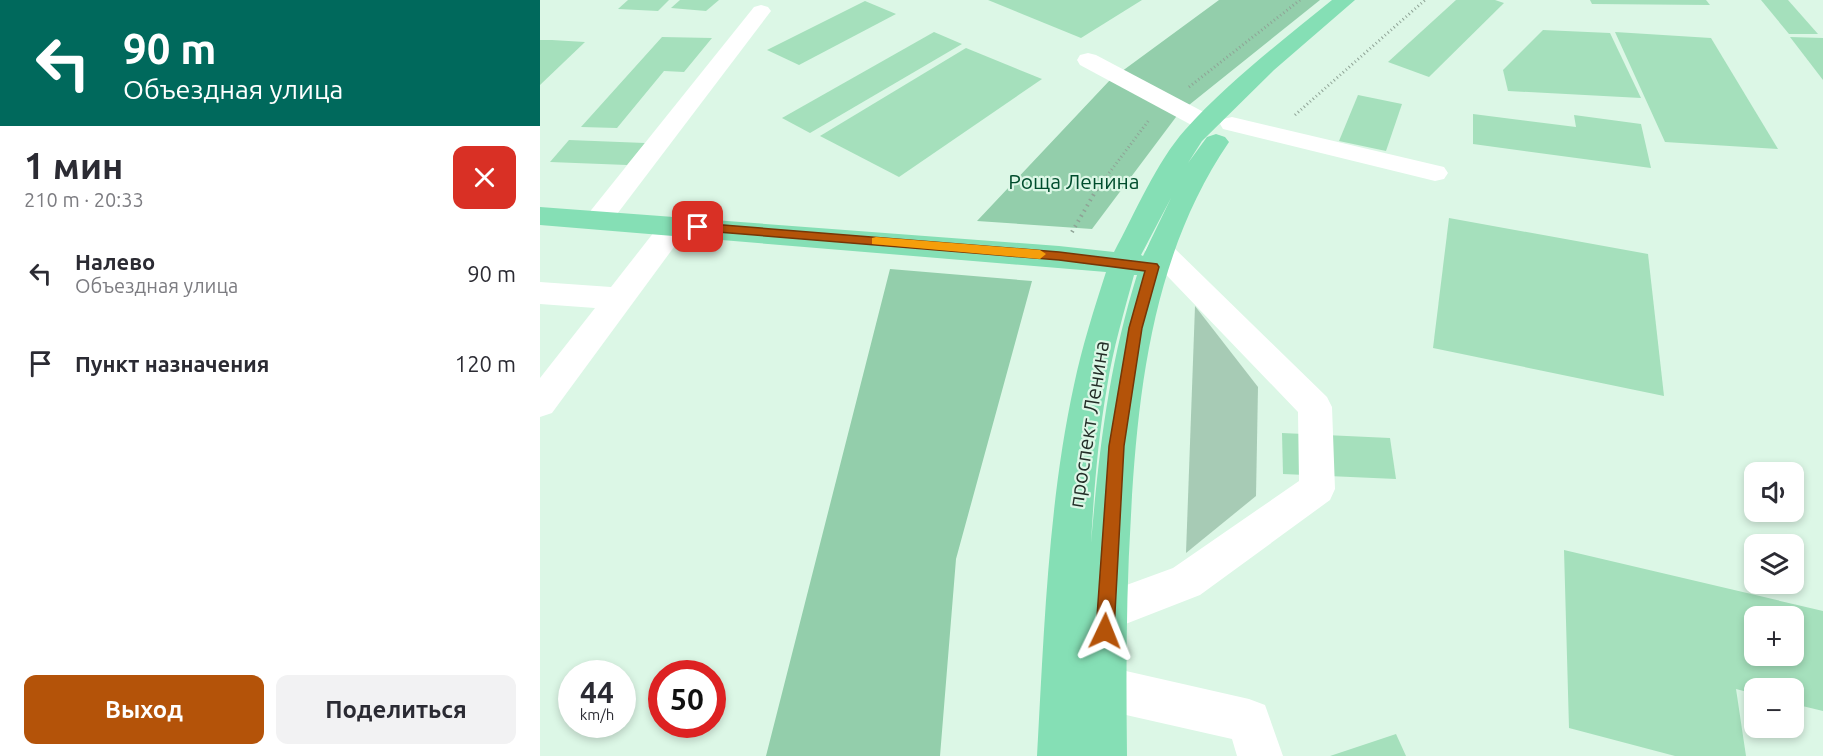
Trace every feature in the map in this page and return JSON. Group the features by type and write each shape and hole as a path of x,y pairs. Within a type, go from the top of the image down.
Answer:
{"main road":[{"name":"проспект Ленина","path":"1060,756 1066,611 1077,475 1090,386 1106,320 1145,260 1200,165 1219,123 1266,65 1345,0"},
{"name":"проспект Ленина","path":"1219,123 1369,0"},
{"path":"540,216 1145,260"},
{"name":"проспект Ленина","path":"1104,756 1106,612 1116,446 1145,260"},
{"path":"1066,611 1071,623 1084,630 1099,623 1106,612"}],"lane":[{"path":"598,220 761,11"},
{"path":"1088,60 1167,104 1219,123 1435,172"},
{"path":"540,403 675,225"},
{"path":"1106,612 1186,582 1317,489 1316,407 1145,260"},
{"path":"540,293 620,299"},
{"path":"1104,688 1250,721 1260,756"}],"path":[{"path":"1274,134 1425,0"}],"green space":[{"name":"Роща Ленина","path":"1219,0 1320,0 1179,113 1092,229 977,221 1110,80"},
{"path":"890,269 1032,281 956,559 940,756 766,756"},
{"path":"1195,306 1258,387 1256,496 1186,553"}],"building":[{"path":"628,0 669,0 658,11 618,9"},
{"path":"680,0 719,0 706,11 671,8"},
{"path":"988,0 1142,0 1081,38"},
{"path":"1456,0 1495,0 1504,3 1429,77 1388,62"},
{"path":"1590,0 1706,0 1710,5 1592,4"},
{"path":"1761,0 1788,0 1818,34 1789,34"},
{"path":"865,1 896,14 799,65 767,50"},
{"path":"1543,30 1610,33 1641,98 1508,91 1503,70"},
{"path":"934,32 962,44 810,133 782,118"},
{"path":"1615,32 1711,38 1778,149 1665,142"},
{"path":"662,37 712,38 684,72 664,71 617,128 581,127"},
{"path":"1790,37 1823,38 1823,80"},
{"path":"540,40 552,40 585,42 540,85"},
{"path":"966,48 1042,79 899,177 820,136"},
{"path":"1358,95 1402,104 1386,151 1339,141"},
{"path":"1473,114 1576,127 1574,115 1641,124 1651,168 1473,144"},
{"path":"569,140 645,143 627,165 550,162"},
{"path":"1449,218 1648,254 1664,396 1433,348"},
{"path":"1282,433 1390,438 1396,479 1283,474"},
{"path":"1564,550 1802,606 1744,606 1744,666 1804,666 1804,607 1823,611 1823,711 1804,706 1804,678 1744,678 1744,691 1736,689 1746,756 1675,756 1569,728"},
{"path":"1396,734 1406,756 1330,756"}],"slow traffic":[{"path":"876,241 1040,254"}],"route":[{"path":"698,227 1059,256 1152,267 1136,328 1116,446 1105,631"}]}
